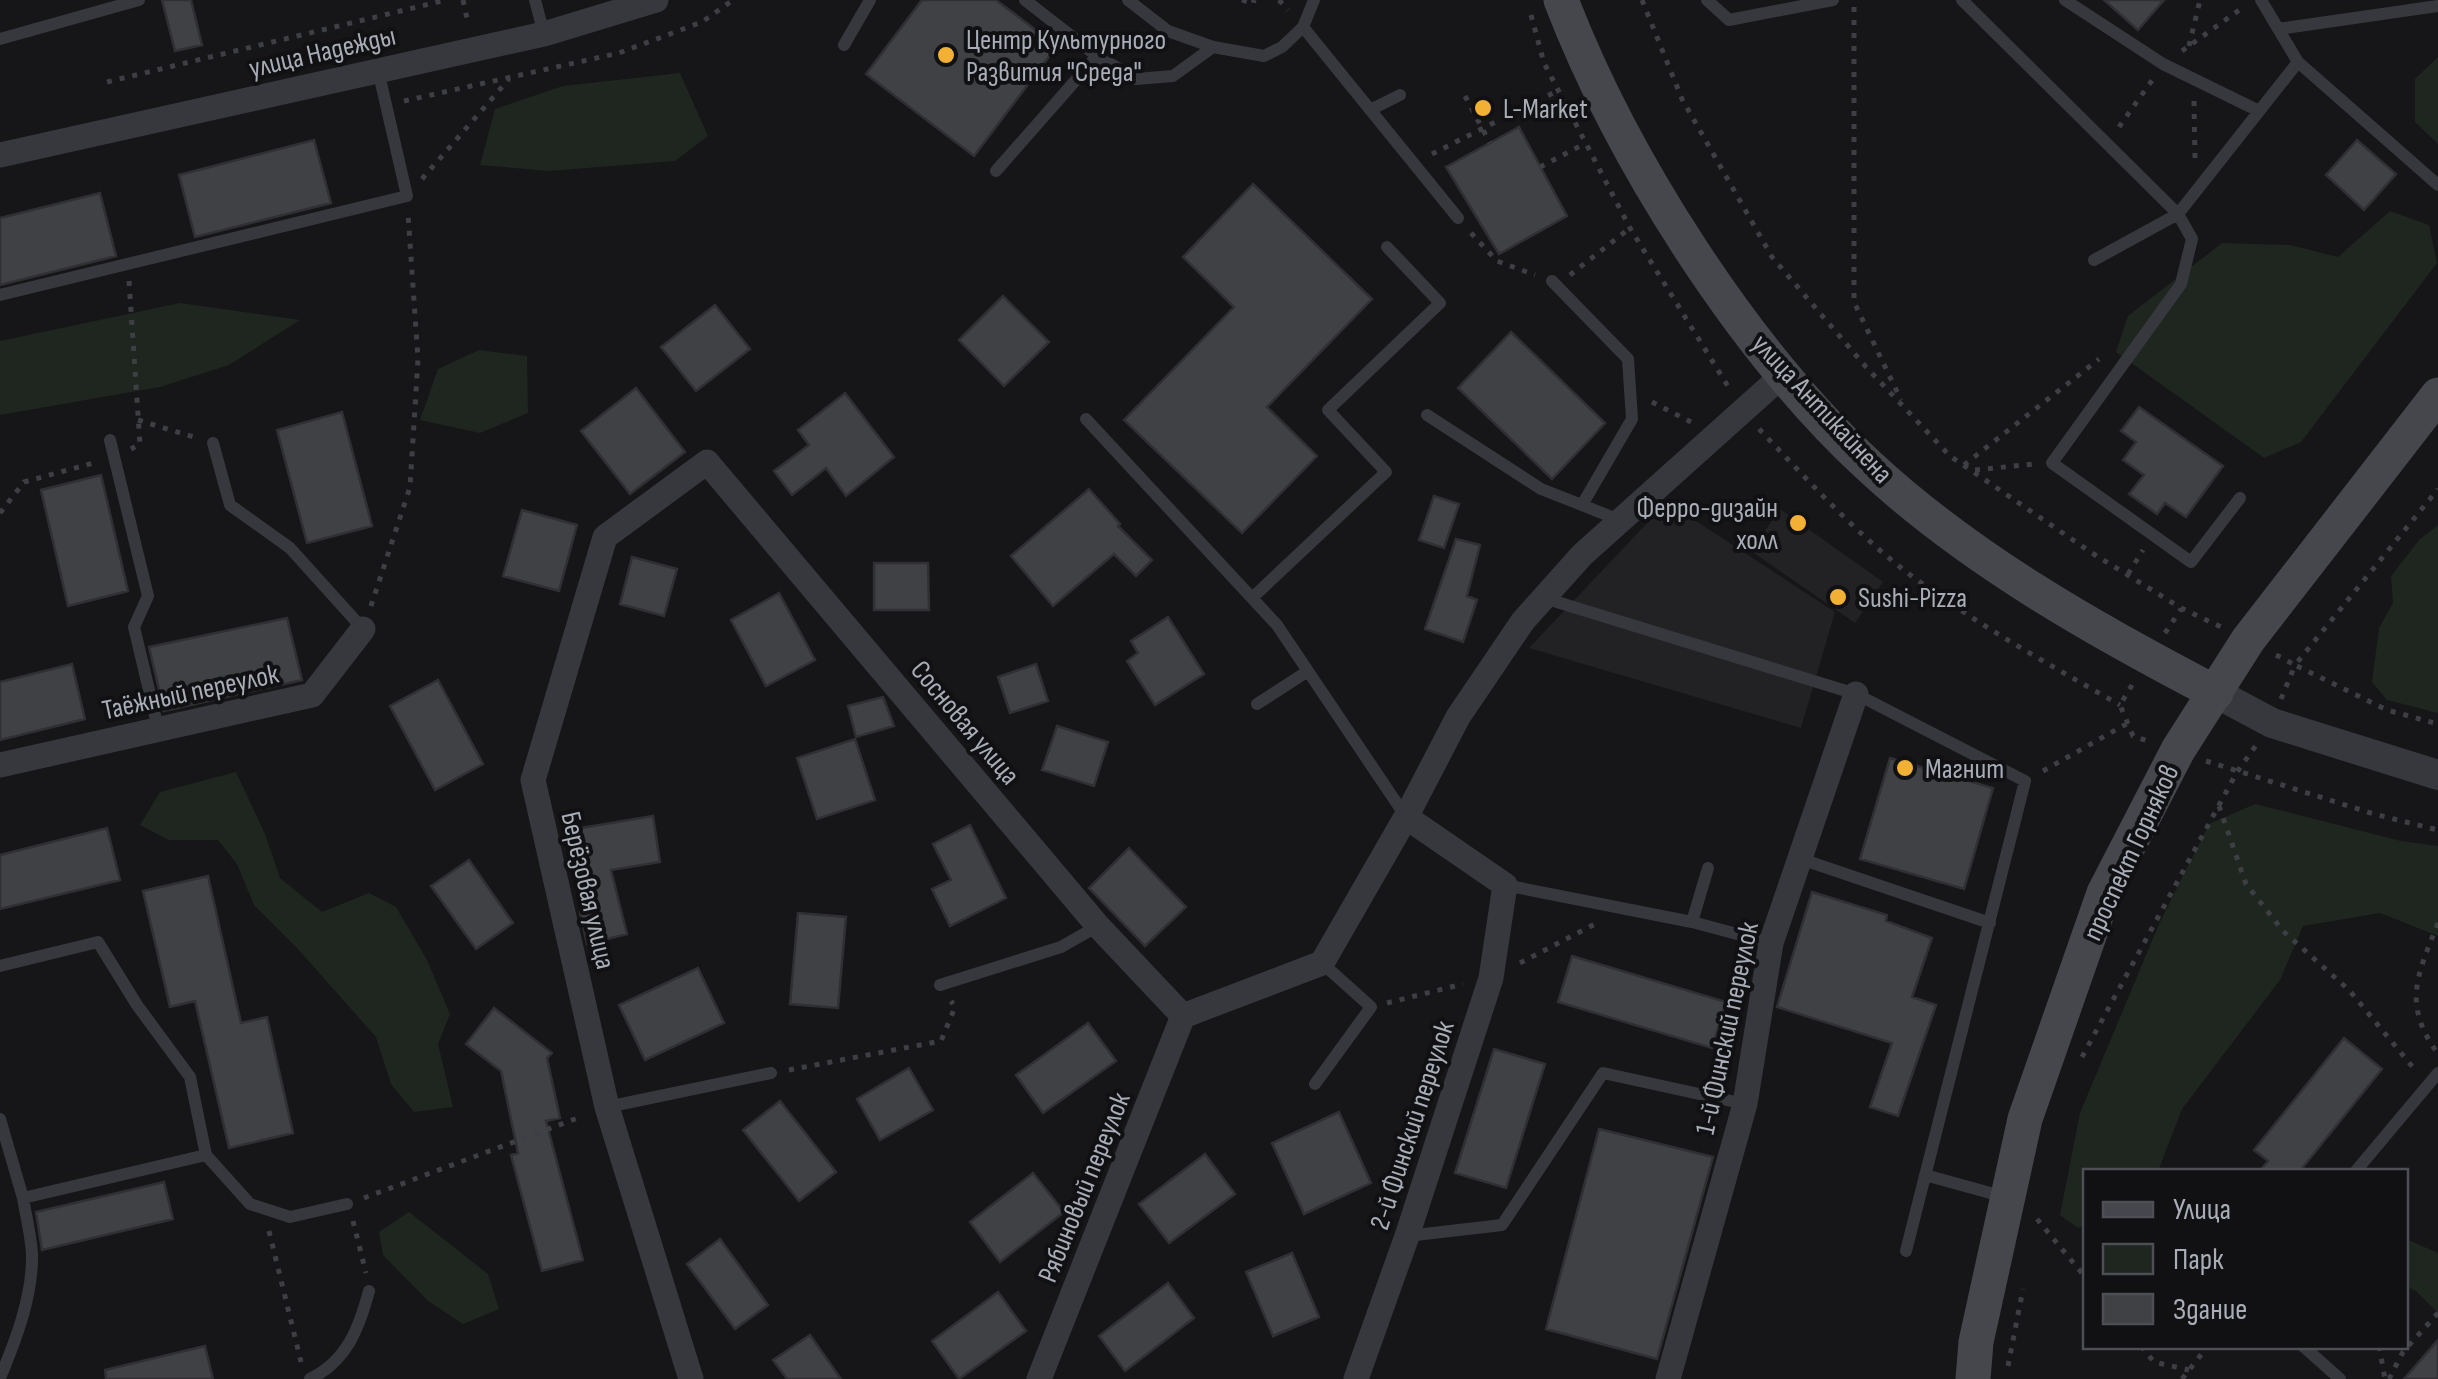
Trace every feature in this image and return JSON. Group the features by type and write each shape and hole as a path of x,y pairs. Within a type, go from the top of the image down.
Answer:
{"main road":[{"name":"улица Антикайнена","path":"1562,0 1584,55 1692,250 1784,374 1868,465 1951,532 2050,600 2216,693"},
{"name":"проспект Горняков","path":"1973,1379 1976,1342 2025,1119 2104,894 2178,750 2248,640 2438,394"}],"street":[{"name":"улица Надежды","path":"0,155 544,34 656,0"},
{"path":"1183,1016 1322,963 1406,817 1458,716 1542,598 1618,520 1784,374"},
{"name":"Сосновая улица","path":"707,462 1098,926 1183,1016"},
{"name":"Берёзовая улица","path":"691,1379 608,1107 534,780 605,537 707,462"},
{"name":"Таёжный переулок","path":"0,765 312,696 363,629"},
{"path":"2216,693 2272,723 2438,776"},
{"name":"1-й Финский переулок","path":"1668,1379 1745,1104 1771,943 1856,694"},
{"path":"1406,817 1504,885"},
{"name":"2-й Финский переулок","path":"1356,1379 1408,1236 1490,978 1504,885"},
{"name":"Рябиновый переулок","path":"1039,1379 1183,1016"}],"lane":[{"path":"0,39 139,0"},
{"path":"535,0 544,34"},
{"path":"844,45 870,0"},
{"path":"1025,0 1097,56 1136,79 1173,76 1213,47"},
{"path":"1128,0 1168,31 1213,47 1264,56 1282,47 1304,27 1314,0"},
{"path":"1707,0 1729,20 1833,0"},
{"path":"1962,0 2178,214 2192,239 2181,284 2052,462 2191,562 2240,498"},
{"path":"2064,0 2163,64 2257,110"},
{"path":"2261,0 2298,62 2438,185"},
{"path":"2278,28 2438,6"},
{"path":"1304,27 1458,218"},
{"path":"996,171 1097,56"},
{"path":"2094,260 2178,214 2298,62"},
{"path":"0,295 407,196 378,69"},
{"path":"1370,110 1400,94"},
{"path":"1252,598 1386,472 1328,410 1440,304 1387,247"},
{"path":"1552,282 1628,359 1632,418 1582,505"},
{"path":"1427,415 1541,489 1618,520"},
{"path":"1086,419 1276,624 1406,817"},
{"path":"110,440 148,596 134,627 158,728"},
{"path":"213,443 230,505 290,548 363,629"},
{"path":"1542,598 1856,694 2025,781 1906,1251"},
{"path":"1257,704 1308,672"},
{"path":"1798,858 1990,923"},
{"path":"1692,922 1708,868"},
{"path":"1504,885 1692,922 1771,943"},
{"path":"940,985 1061,947 1098,926"},
{"path":"0,966 98,942 137,1005 190,1077 206,1155 250,1204 290,1217 347,1204"},
{"path":"1315,1084 1371,1006 1322,963"},
{"path":"2357,1169 2438,1072"},
{"path":"608,1107 771,1073"},
{"path":"1408,1236 1502,1226 1603,1073 1745,1104"},
{"path":"0,1119 24,1198 32,1254 14,1346 0,1378"},
{"path":"24,1198 206,1155"},
{"path":"1925,1175 2006,1198"},
{"path":"308,1379 325,1372 358,1331 369,1291"},
{"path":"2306,1349 2340,1379"}],"path":[{"path":"107,82 446,0"},
{"path":"386,105 619,53 702,22 732,0"},
{"path":"1242,0 1253,4 1254,0"},
{"path":"1642,0 1682,99 1772,257 1950,456 2092,553"},
{"path":"1854,0 1854,302 1904,407"},
{"path":"2195,192 2195,68 2188,46 2200,0"},
{"path":"2107,144 2163,64 2252,0"},
{"path":"363,629 410,486 418,359 407,196 509,79"},
{"path":"1414,164 1558,90"},
{"path":"1465,96 1490,143"},
{"path":"1540,166 1586,142"},
{"path":"1458,218 1497,261 1552,282"},
{"path":"1585,264 1630,228"},
{"path":"0,513 24,482 115,456 140,444 128,264"},
{"path":"1964,465 2100,358"},
{"path":"1675,414 1700,426"},
{"path":"138,420 213,443"},
{"path":"1972,470 2052,462"},
{"path":"2127,575 2153,534"},
{"path":"2181,608 2120,705 2133,736 2237,772 2438,830"},
{"path":"2025,781 2128,723"},
{"path":"2078,1065 2237,772"},
{"path":"2219,806 2246,884 2283,932 2350,990 2427,1086"},
{"path":"1371,1006 1490,978 1624,909"},
{"path":"2438,923 2419,970 2414,1014 2438,1054"},
{"path":"771,1073 941,1041 955,1008 940,985"},
{"path":"369,1291 347,1204 608,1107"},
{"path":"263,1208 308,1379"},
{"path":"2032,1237 2036,1218 2083,1274"},
{"path":"2007,1379 2026,1274"},
{"path":"2408,1346 2438,1313"},
{"path":"2144,1349 2154,1362 2190,1370"},
{"path":"2182,1379 2206,1349"},
{"path":"2379,1349 2387,1379"},
{"path":"2387,1379 2406,1349"}],"shaded area":[{"path":"1667,502 1835,612 1801,728 1529,648"},
{"path":"1780,509 1883,582 1855,623 1751,551"}],"green space":[{"path":"2438,57 2438,144 2415,122 2415,79"},
{"path":"680,73 708,136 675,161 549,171 480,165 495,109 563,86"},
{"path":"2390,211 2429,225 2437,263 2301,442 2264,458 2116,352 2128,316 2222,243 2290,245 2338,257"},
{"path":"180,303 300,320 229,365 160,387 0,415 0,341"},
{"path":"479,350 527,356 528,413 480,433 420,420 438,369"},
{"path":"2438,525 2438,713 2387,700 2372,682 2379,628 2393,603 2391,576 2419,540"},
{"path":"236,772 265,834 280,878 322,912 369,893 396,907 427,960 450,1014 438,1044 453,1107 414,1112 391,1084 376,1037 254,905 237,864 218,840 169,840 140,825 160,792"},
{"path":"2255,804 2401,841 2438,846 2438,936 2380,913 2303,926 2280,980 2182,1109 2159,1169 2083,1169 2083,1227 2078,1228 2060,1215 2080,1113 2159,924 2209,824"},
{"path":"409,1212 488,1274 499,1309 463,1324 428,1301 383,1255 379,1232"},
{"path":"2408,1240 2438,1253 2438,1313 2408,1287"}],"building":[{"path":"162,0 191,0 202,45 175,51"},
{"path":"922,0 996,0 1057,46 974,156 866,74"},
{"path":"2104,0 2164,0 2138,30"},
{"path":"1519,127 1567,216 1499,254 1446,167"},
{"path":"314,140 331,203 195,237 179,175"},
{"path":"2357,140 2396,174 2364,210 2326,175"},
{"path":"1253,184 1372,299 1267,407 1317,456 1242,533 1124,420 1234,307 1183,257"},
{"path":"100,193 116,256 0,285 0,218"},
{"path":"1003,296 1049,342 1004,386 959,340"},
{"path":"715,305 750,349 696,391 661,347"},
{"path":"1511,332 1605,423 1552,479 1458,388"},
{"path":"636,388 685,452 630,494 581,431"},
{"path":"845,393 894,457 846,496 826,468 792,495 774,471 809,445 798,430"},
{"path":"2139,407 2223,466 2186,517 2165,503 2157,514 2129,494 2144,475 2123,460 2136,442 2121,431"},
{"path":"342,412 372,526 307,543 277,430"},
{"path":"101,475 128,591 68,606 41,490"},
{"path":"1089,489 1152,560 1136,576 1114,554 1053,606 1011,556"},
{"path":"1434,496 1459,504 1444,548 1419,540"},
{"path":"522,510 577,525 559,591 503,576"},
{"path":"1456,539 1480,545 1467,596 1477,600 1463,642 1425,629"},
{"path":"632,557 677,569 664,616 620,604"},
{"path":"874,563 928,563 929,610 874,610"},
{"path":"779,593 815,660 766,686 731,620"},
{"path":"1168,617 1204,674 1155,705 1127,661 1138,653 1131,641"},
{"path":"287,618 302,680 164,711 149,647"},
{"path":"72,664 85,719 0,740 0,682"},
{"path":"1036,664 1048,701 1010,713 998,677"},
{"path":"438,680 483,764 435,790 390,706"},
{"path":"883,697 894,726 856,737 848,706"},
{"path":"1057,726 1108,742 1094,786 1042,770"},
{"path":"855,739 875,800 817,819 797,758"},
{"path":"1890,758 1993,788 1964,889 1860,859"},
{"path":"653,816 660,862 611,870 627,934 587,944 580,912 594,909 581,828"},
{"path":"970,825 1006,898 950,926 932,889 951,880 933,844"},
{"path":"107,828 120,880 0,909 0,855"},
{"path":"1129,848 1186,907 1145,946 1089,888"},
{"path":"469,860 513,923 476,949 431,886"},
{"path":"208,876 241,1023 267,1017 293,1133 229,1148 195,1001 170,1007 143,891"},
{"path":"1812,892 1887,915 1886,921 1932,938 1912,997 1936,1005 1898,1116 1870,1107 1892,1043 1777,1007"},
{"path":"798,913 846,917 838,1008 790,1004"},
{"path":"1572,956 1726,1002 1712,1048 1558,1002"},
{"path":"698,968 724,1023 645,1060 619,1005"},
{"path":"494,1008 552,1053 547,1058 560,1118 546,1121 583,1260 542,1271 511,1155 518,1153 501,1071 466,1044"},
{"path":"1088,1023 1116,1061 1043,1113 1016,1075"},
{"path":"2344,1038 2382,1069 2301,1169 2261,1169 2268,1161 2254,1150"},
{"path":"1494,1049 1545,1064 1506,1188 1455,1173"},
{"path":"909,1068 933,1110 880,1140 857,1099"},
{"path":"780,1101 836,1172 799,1201 743,1130"},
{"path":"1339,1112 1371,1183 1304,1214 1272,1143"},
{"path":"1599,1129 1713,1157 1657,1359 1546,1329"},
{"path":"1205,1154 1235,1194 1169,1243 1139,1204"},
{"path":"1033,1173 1064,1212 1000,1262 970,1222"},
{"path":"164,1182 173,1219 42,1250 36,1212"},
{"path":"720,1239 768,1305 735,1329 687,1264"},
{"path":"1292,1253 1319,1317 1273,1336 1246,1272"},
{"path":"1168,1283 1194,1318 1125,1371 1099,1336"},
{"path":"998,1292 1026,1331 959,1379 932,1341"},
{"path":"810,1335 841,1379 787,1379 773,1360"},
{"path":"2438,1340 2438,1379 2404,1379"},
{"path":"205,1346 213,1379 106,1379 105,1370"}],"place":[{"name":"Центр Культурного Развития \"Среда\"","path":"946,55"},
{"name":"L-Market","path":"1483,108"},
{"name":"Ферро-дизайн холл","path":"1798,523"},
{"name":"Sushi-Pizza","path":"1838,597"},
{"name":"Магнит","path":"1905,768"}]}
